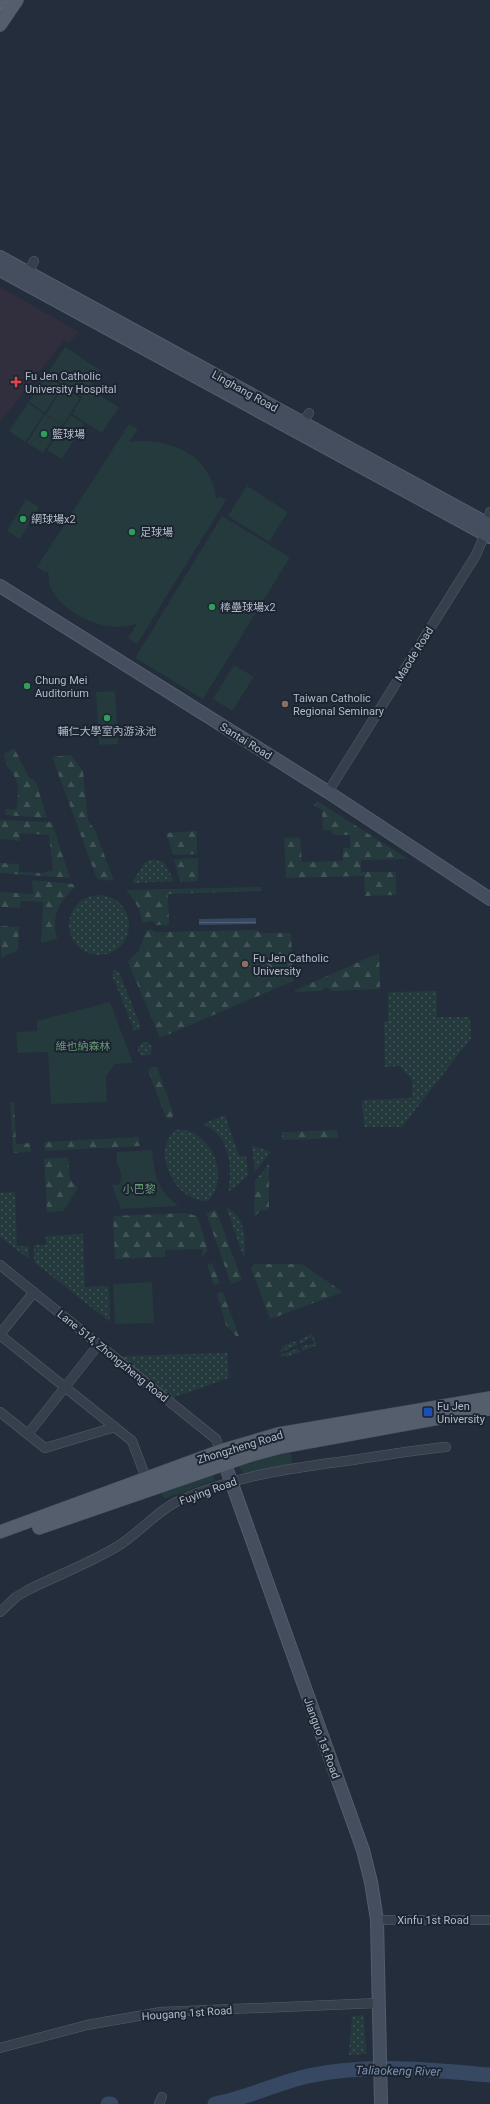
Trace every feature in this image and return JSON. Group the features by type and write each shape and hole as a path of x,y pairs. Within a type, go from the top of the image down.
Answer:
{"main road":[{"path":"0,6 4,0"},
{"path":"0,25 17,0"},
{"name":"Zhongzheng Road","path":"0,1532 146,1478 222,1457 295,1438 490,1398"},
{"name":"Zhongzheng Road","path":"295,1438 490,1409"},
{"name":"Zhongzheng Road","path":"0,1542 222,1457"}],"street":[{"name":"Linghang Road","path":"0,258 25,277 488,526"},
{"path":"25,277 34,261"},
{"name":"Linghang Road","path":"0,270 25,277 306,418 488,526"},
{"name":"Maode Road","path":"328,792 476,555 488,526"},
{"name":"Santai Road","path":"0,586 328,792 490,899"},
{"name":"Lane 514, Zhongzheng Road","path":"0,1265 216,1439 222,1457"},
{"path":"34,1292 0,1334 132,1441 146,1478"},
{"path":"28,1434 99,1344"},
{"path":"0,1412 45,1448 115,1427"},
{"name":"Fuying Road","path":"0,1612 16,1597 28,1590 118,1546 139,1532 162,1511 175,1503 230,1481 318,1464 446,1447"},
{"name":"Jianguo 1st Road","path":"222,1457 363,1850 371,1882 377,1920 381,2104"},
{"name":"Xinfu 1st Road","path":"377,1920 490,1920"},
{"name":"Hougang 1st Road","path":"0,2048 87,2025 161,2012 378,2003"}],"shaded area":[{"name":"Fu Jen Catholic University Hospital","path":"0,287 79,332 68,343 64,340 0,422"}],"green space":[{"path":"65,347 100,370 89,389 119,407 102,433 72,414 82,397 47,374"},
{"name":"籃球場","path":"46,375 62,386 45,413 29,402"},
{"name":"籃球場","path":"63,387 80,398 63,425 46,414"},
{"name":"籃球場","path":"28,403 44,414 25,442 9,431"},
{"name":"籃球場","path":"45,414 62,425 43,453 27,443"},
{"path":"71,415 84,424 62,459 47,450"},
{"name":"足球場","path":"129,424 138,429 129,442 141,441 167,444 190,454 200,462 208,472 214,486 216,500 218,496 226,500 137,644 128,638 137,624 121,627 109,626 98,624 77,615 59,601 53,592 49,583 48,571 46,573 37,567"},
{"path":"247,486 288,512 269,542 228,516"},
{"name":"網球場x2","path":"26,499 39,507 20,539 7,531"},
{"name":"棒壘球場x2","path":"222,516 290,557 203,699 135,658"},
{"path":"234,665 254,677 232,711 213,699"},
{"name":"輔仁大學室內游泳池","path":"115,691 118,744 99,745 96,692"},
{"path":"14,748 29,777 36,782 47,818 5,815 5,809 16,810 17,803 17,783 6,763 4,754"},
{"path":"71,755 83,771 88,821 95,830 114,881 97,879 52,757"},
{"path":"317,801 408,859 361,860 361,872 396,872 396,895 365,896 364,876 286,878 284,838 300,837 302,862 343,861 343,848 350,848 350,835 332,835 332,830 323,830 322,810 314,805"},
{"path":"0,820 52,822 70,878 0,873 0,863 19,864 19,872 42,873 53,870 49,835 20,833 20,841 0,839"},
{"path":"197,831 197,854 173,855 166,833"},
{"path":"198,858 198,881 180,882 174,859"},
{"path":"153,859 164,862 174,881 132,883 144,863"},
{"path":"32,880 73,884 75,887 60,904 57,910 55,931 57,939 41,943 43,902 21,901 20,908 0,907 0,892 33,894"},
{"path":"261,887 262,891 168,894 169,925 156,925 152,921 142,923 137,905 126,890"},
{"path":"93,895 105,895 116,900 124,908 129,919 127,937 116,950 105,955 93,955 82,950 74,942 69,931 69,919 74,908 82,900"},
{"path":"0,926 19,927 18,950 1,958"},
{"path":"151,929 155,932 256,930 260,933 291,933 293,981 160,1038 128,962 139,950 146,931"},
{"path":"379,953 380,989 331,991 326,987 321,991 295,992 295,990"},
{"path":"114,970 119,972 141,1027 138,1030 134,1030 112,975"},
{"path":"437,991 437,1017 470,1017 471,1038 402,1127 364,1127 362,1100 412,1098 412,1080 400,1066 385,1067 384,1021 388,1021 388,992"},
{"name":"維也納森林","path":"110,1002 133,1063 115,1064 106,1076 107,1102 51,1104 48,1052 18,1053 16,1032 37,1031 37,1021"},
{"path":"145,1042 150,1044 152,1049 150,1054 145,1056 140,1054 138,1049 140,1044"},
{"path":"152,1067 157,1067 174,1115 170,1119 166,1118 148,1070"},
{"path":"10,1102 14,1102 16,1144 30,1143 31,1152 13,1153"},
{"path":"225,1115 239,1156 246,1156 248,1176 228,1192 230,1172 224,1143 211,1129 202,1124"},
{"path":"176,1130 188,1131 199,1136 214,1155 218,1180 215,1191 208,1201 196,1199 185,1193 176,1184 170,1173 166,1161 165,1149 169,1139"},
{"path":"337,1130 338,1138 282,1140 282,1132"},
{"path":"139,1137 140,1146 45,1151 44,1142"},
{"path":"252,1145 271,1152 255,1172"},
{"name":"小巴黎","path":"152,1150 158,1182 166,1194 179,1206 121,1209 112,1185 118,1185 121,1179 117,1162 117,1152"},
{"path":"68,1157 70,1179 78,1188 63,1211 47,1212 44,1159"},
{"path":"269,1164 269,1210 260,1211 254,1217 255,1181"},
{"path":"15,1192 17,1246 29,1246 29,1259 0,1237 0,1193"},
{"path":"226,1207 237,1216 241,1222 245,1236 244,1258"},
{"path":"216,1210 242,1280 231,1284 206,1213"},
{"path":"185,1213 197,1216 207,1246 207,1251 202,1257 202,1249 165,1250 165,1257 115,1259 113,1216"},
{"path":"83,1234 85,1287 109,1286 110,1322 34,1262 34,1245 46,1245 46,1236"},
{"path":"212,1263 220,1284 214,1285 207,1264"},
{"path":"254,1264 302,1264 343,1292 270,1319 251,1268"},
{"path":"152,1282 154,1323 115,1324 113,1284"},
{"path":"219,1292 223,1292 239,1336 236,1336 226,1325 217,1295"},
{"path":"312,1334 317,1345 303,1351 301,1346 314,1344 311,1337 300,1344 299,1340"},
{"path":"296,1341 297,1345 279,1353 283,1346"},
{"path":"298,1348 300,1352 287,1357 280,1355"},
{"path":"227,1353 229,1378 172,1398 120,1356"},
{"path":"290,1452 293,1466 244,1474 237,1464"},
{"path":"212,1473 215,1480 164,1499 161,1492"},
{"path":"364,2015 366,2054 349,2055 352,2016"}],"water":[{"path":"256,918 256,924 199,925 199,919"}],"waterway":[{"name":"Taliaokeng River","path":"215,2104 239,2098 296,2079 331,2072 399,2069 490,2075"}],"railway":[{"path":"0,10 7,0"}],"place":[{"name":"Fu Jen Catholic University Hospital","path":"16,382"},
{"name":"籃球場","path":"44,434"},
{"name":"網球場x2","path":"23,519"},
{"name":"足球場","path":"132,532"},
{"name":"棒壘球場x2","path":"212,607"},
{"name":"Chung Mei Auditorium","path":"27,686"},
{"name":"Taiwan Catholic Regional Seminary","path":"285,704"},
{"name":"輔仁大學室內游泳池","path":"107,718"},
{"name":"Fu Jen Catholic University","path":"245,964"},
{"name":"Fu Jen University","path":"428,1412"}]}
